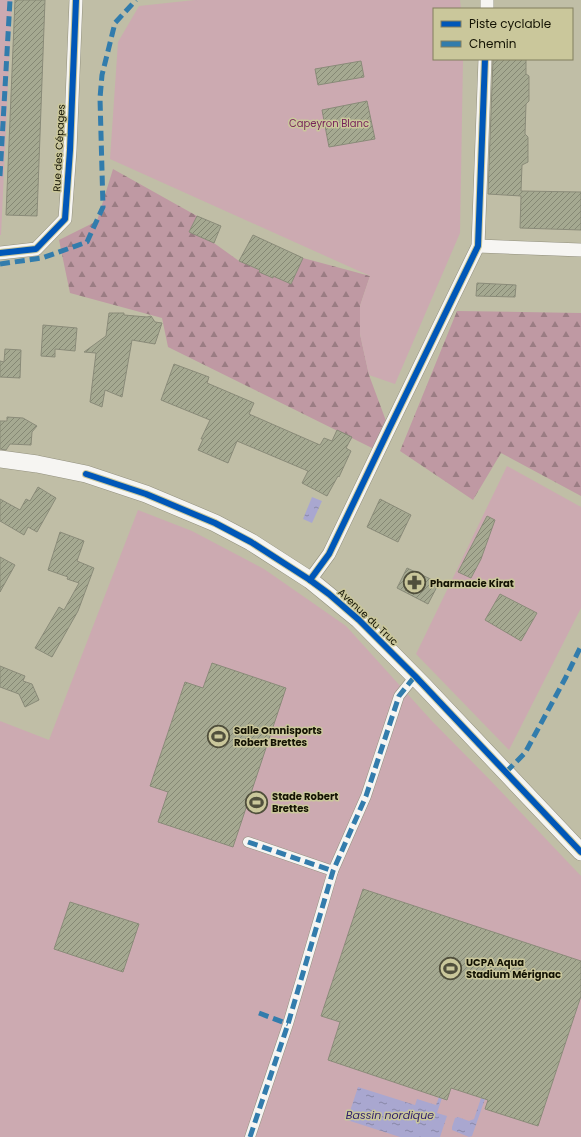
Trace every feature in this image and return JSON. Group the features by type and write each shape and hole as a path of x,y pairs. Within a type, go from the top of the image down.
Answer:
{"street":[{"name":"Rue des Cépages","path":"0,253 36,249 65,219 70,150 76,0"},
{"path":"310,580 329,554 478,246 485,60"},
{"path":"478,246 581,250"},
{"name":"Avenue du Truc","path":"0,459 37,464 86,474 146,494 215,523 245,539 310,580 359,620 415,676 581,852"},
{"path":"250,1137 288,1024 333,871 366,796 399,696 415,676"},
{"path":"248,842 333,871"}],"green space":[{"path":"0,0 12,0 1,235 0,235"},
{"name":"Capeyron Blanc","path":"195,0 460,0 461,8 433,8 433,60 463,60 460,233 395,384 369,375 360,334 360,306 370,276 110,159 118,42 139,6"},
{"path":"113,169 197,216 189,232 214,243 239,261 291,284 303,258 370,276 360,306 360,334 369,375 389,429 374,449 168,347 162,318 70,293 59,240 97,221"},
{"path":"457,311 581,313 581,496 501,453 473,500 400,451"},
{"path":"507,466 581,507 581,608 509,750 416,654"},
{"name":"Stade Robert Brettes","path":"138,510 192,531 264,569 346,626 431,720 581,876 581,1137 0,1137 0,721 49,740"}],"water":[{"path":"312,497 322,501 312,523 303,519"},
{"name":"Bassin nordique","path":"358,1087 415,1105 417,1099 436,1105 439,1097 442,1098 437,1113 447,1116 440,1137 400,1137 347,1120"},
{"path":"481,1098 485,1099 472,1136 469,1137 452,1130 455,1118 458,1117 469,1121 474,1119"}],"building":[{"path":"15,0 45,0 37,216 6,215"},
{"path":"493,60 526,60 526,74 529,76 529,101 526,104 525,134 528,137 528,162 522,165 521,191 581,192 581,230 520,228 521,196 488,194"},
{"path":"361,61 364,77 318,85 315,69"},
{"path":"367,101 375,139 329,147 322,110"},
{"path":"197,216 221,226 214,243 189,232"},
{"path":"253,235 303,258 291,284 259,272 260,270 239,261"},
{"path":"477,283 516,285 515,297 476,296"},
{"path":"109,313 124,313 124,315 147,317 151,316 155,322 162,323 155,344 132,340 122,397 105,390 102,407 90,402 96,353 84,352 106,336"},
{"path":"43,325 77,328 75,351 55,349 55,357 41,356"},
{"path":"5,349 21,350 20,378 0,377 0,361 4,362"},
{"path":"174,364 209,377 207,383 254,403 249,414 320,445 324,438 332,441 337,430 352,437 346,448 351,451 339,477 338,476 327,496 302,483 308,471 237,441 228,463 198,450 203,439 201,439 210,420 161,400"},
{"path":"7,417 23,418 37,426 32,432 31,445 10,444 6,450 0,449 0,421 7,421"},
{"path":"38,487 56,498 37,532 28,527 24,535 0,521 0,499 20,510 26,499 30,501"},
{"path":"380,499 411,515 398,542 367,527"},
{"path":"487,516 495,520 481,559 471,578 458,572"},
{"path":"60,532 84,541 77,561 94,568 78,611 52,657 35,648 59,607 64,610 79,583 67,579 68,577 48,570"},
{"path":"0,557 15,565 0,592"},
{"path":"407,568 439,583 428,604 397,588"},
{"path":"500,594 537,613 521,641 485,620"},
{"name":"Salle Omnisports Robert Brettes","path":"212,663 286,688 233,847 158,822 168,792 150,786 185,682 203,688"},
{"path":"0,666 25,676 23,681 32,684 39,700 25,707 19,694 0,687"},
{"path":"363,889 581,961 581,996 538,1126 485,1109 488,1100 451,1088 447,1100 328,1060 340,1022 321,1016"},
{"path":"70,902 139,924 123,972 54,949"}],"marked path":[{"path":"0,176 10,0"},
{"path":"0,264 42,258 87,242 103,207 100,98 102,75 115,23 136,0"},
{"path":"506,772 525,753 581,646"},
{"path":"250,1137 288,1024 333,871 366,796 399,696 415,676"},
{"path":"248,842 333,871"},
{"path":"259,1013 288,1024"}],"cycle path":[{"path":"0,253 36,249 65,219 70,150 76,0"},
{"path":"310,580 329,554 478,246 485,60"},
{"path":"86,474 146,494 215,523 251,542 329,594 359,620 415,676 581,852"}],"place":[{"name":"Pharmacie Kirat","path":"415,583"},
{"name":"Salle Omnisports Robert Brettes","path":"218,736"},
{"name":"Stade Robert Brettes","path":"256,802"},
{"name":"UCPA Aqua Stadium Mérignac","path":"451,968"}]}
